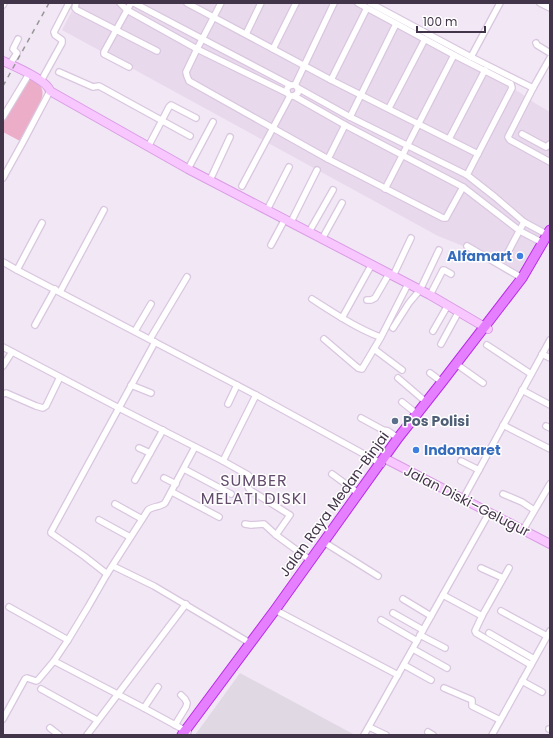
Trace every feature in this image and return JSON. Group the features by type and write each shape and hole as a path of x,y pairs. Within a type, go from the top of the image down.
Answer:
{"highway":[{"name":"Jalan Raya Medan-Binjai","path":"186,733 358,493 406,434 487,328 522,278 548,237"},
{"name":"Jalan Raya Medan-Binjai","path":"186,733 278,612 327,544 384,462 398,438 525,280 548,237"}],"main road":[{"path":"7,63 41,81 48,86 50,91 148,147 266,210 372,264 459,311 487,328"},
{"name":"Jalan Diski–Gelugur","path":"384,462 463,499 550,544"}],"street":[{"path":"41,81 62,43 62,40 54,34 54,31 69,3"},
{"path":"76,3 75,8 77,10 157,51"},
{"path":"120,3 127,10 197,49 290,95 402,156 463,187 520,231 548,237"},
{"path":"129,67 104,52 131,3"},
{"path":"134,3 294,86 350,117 467,175 524,222 548,237"},
{"path":"187,3 331,80 478,154"},
{"path":"221,3 186,72 186,76 189,81 385,189 444,218 447,216 463,187"},
{"path":"246,34 261,3"},
{"path":"273,49 296,3"},
{"path":"290,95 287,88 294,86 334,3"},
{"path":"358,3 369,6 533,88"},
{"path":"471,57 500,3"},
{"path":"540,3 550,8"},
{"path":"331,80 369,6"},
{"path":"369,6 396,24 511,83 512,86 467,175"},
{"path":"350,117 396,24"},
{"path":"7,63 17,54 13,49 18,39"},
{"path":"389,108 425,39"},
{"path":"536,42 537,45 550,54"},
{"path":"385,189 454,55"},
{"path":"550,58 509,135 510,140 550,162"},
{"path":"449,139 485,70"},
{"path":"59,72 93,87 99,86 190,136"},
{"path":"3,117 28,74"},
{"path":"242,186 290,95 298,93 294,86"},
{"path":"3,178 50,91"},
{"path":"148,147 171,105 196,118"},
{"path":"188,168 213,122"},
{"path":"328,158 344,125"},
{"path":"522,134 546,147 550,144"},
{"path":"210,180 230,137"},
{"path":"266,210 289,167"},
{"path":"271,245 288,221 317,170"},
{"path":"309,232 333,190"},
{"path":"322,239 342,203"},
{"path":"36,325 58,291 104,210"},
{"path":"506,256 524,222"},
{"path":"17,270 42,223"},
{"path":"367,300 373,300 375,298 391,275 411,238"},
{"path":"467,246 522,278"},
{"path":"393,328 409,303 420,290 439,250"},
{"path":"3,262 153,340 327,435 384,462"},
{"path":"342,318 372,264"},
{"path":"430,295 443,270 451,274"},
{"path":"107,574 51,532 119,408 153,340 187,278"},
{"path":"324,339 361,370 374,349 408,284"},
{"path":"312,299 342,318 380,337"},
{"path":"135,331 151,304"},
{"path":"433,331 448,305"},
{"path":"441,344 459,311"},
{"path":"463,499 550,340"},
{"path":"487,345 531,374"},
{"path":"3,347 249,475 248,487 251,491 290,515 276,535"},
{"path":"374,349 402,370"},
{"path":"3,366 12,352"},
{"path":"542,354 550,358"},
{"path":"459,366 483,383"},
{"path":"430,373 442,382"},
{"path":"3,394 6,393 44,408 60,377"},
{"path":"398,378 426,402"},
{"path":"131,385 151,393"},
{"path":"228,404 237,385"},
{"path":"522,390 550,405"},
{"path":"223,461 256,395"},
{"path":"402,402 417,414"},
{"path":"361,418 383,430 388,431 398,438"},
{"path":"503,425 550,449"},
{"path":"135,480 163,430"},
{"path":"3,719 24,679 27,678 36,681 38,680 54,661 142,519 149,509 164,504 172,492 195,447"},
{"path":"139,448 150,453"},
{"path":"460,461 479,470"},
{"path":"184,469 231,494"},
{"path":"332,474 358,493"},
{"path":"164,478 176,484"},
{"path":"523,530 550,484"},
{"path":"172,492 219,517"},
{"path":"503,494 522,502 534,510"},
{"path":"115,504 142,519"},
{"path":"364,735 489,513"},
{"path":"99,520 130,537"},
{"path":"245,524 264,524 276,535 310,560"},
{"path":"327,544 378,576"},
{"path":"113,566 154,586 250,643"},
{"path":"481,568 503,578"},
{"path":"509,568 482,616 476,633 531,665"},
{"path":"443,595 482,616"},
{"path":"403,599 431,616"},
{"path":"88,734 186,604"},
{"path":"8,607 68,640"},
{"path":"278,612 398,675"},
{"path":"492,735 548,633 501,612"},
{"path":"393,613 445,648"},
{"path":"381,620 417,642"},
{"path":"489,633 534,659"},
{"path":"413,649 447,668"},
{"path":"54,661 175,724 186,733"},
{"path":"404,665 431,680"},
{"path":"522,680 542,692"},
{"path":"144,708 158,687"},
{"path":"444,688 472,700 472,706 500,720"},
{"path":"42,689 98,720"},
{"path":"175,724 187,703 181,695"},
{"path":"369,726 386,735"},
{"path":"50,728 59,735"}],"shaded area":[{"path":"76,3 352,3 506,84 550,112 550,221 518,280 503,272 495,263 468,248 438,236 62,30"},
{"path":"28,78 40,86 43,92 41,101 20,141 3,132 3,119"},
{"path":"240,673 355,735 195,735"}],"railway":[{"path":"3,86 49,3"}],"place":[{"name":"Alfamart","path":"520,256"},
{"name":"Pos Polisi","path":"395,421"},
{"name":"Indomaret","path":"416,450"}],"district":[{"name":"SUMBER MELATI DISKI","path":"254,489"}]}
